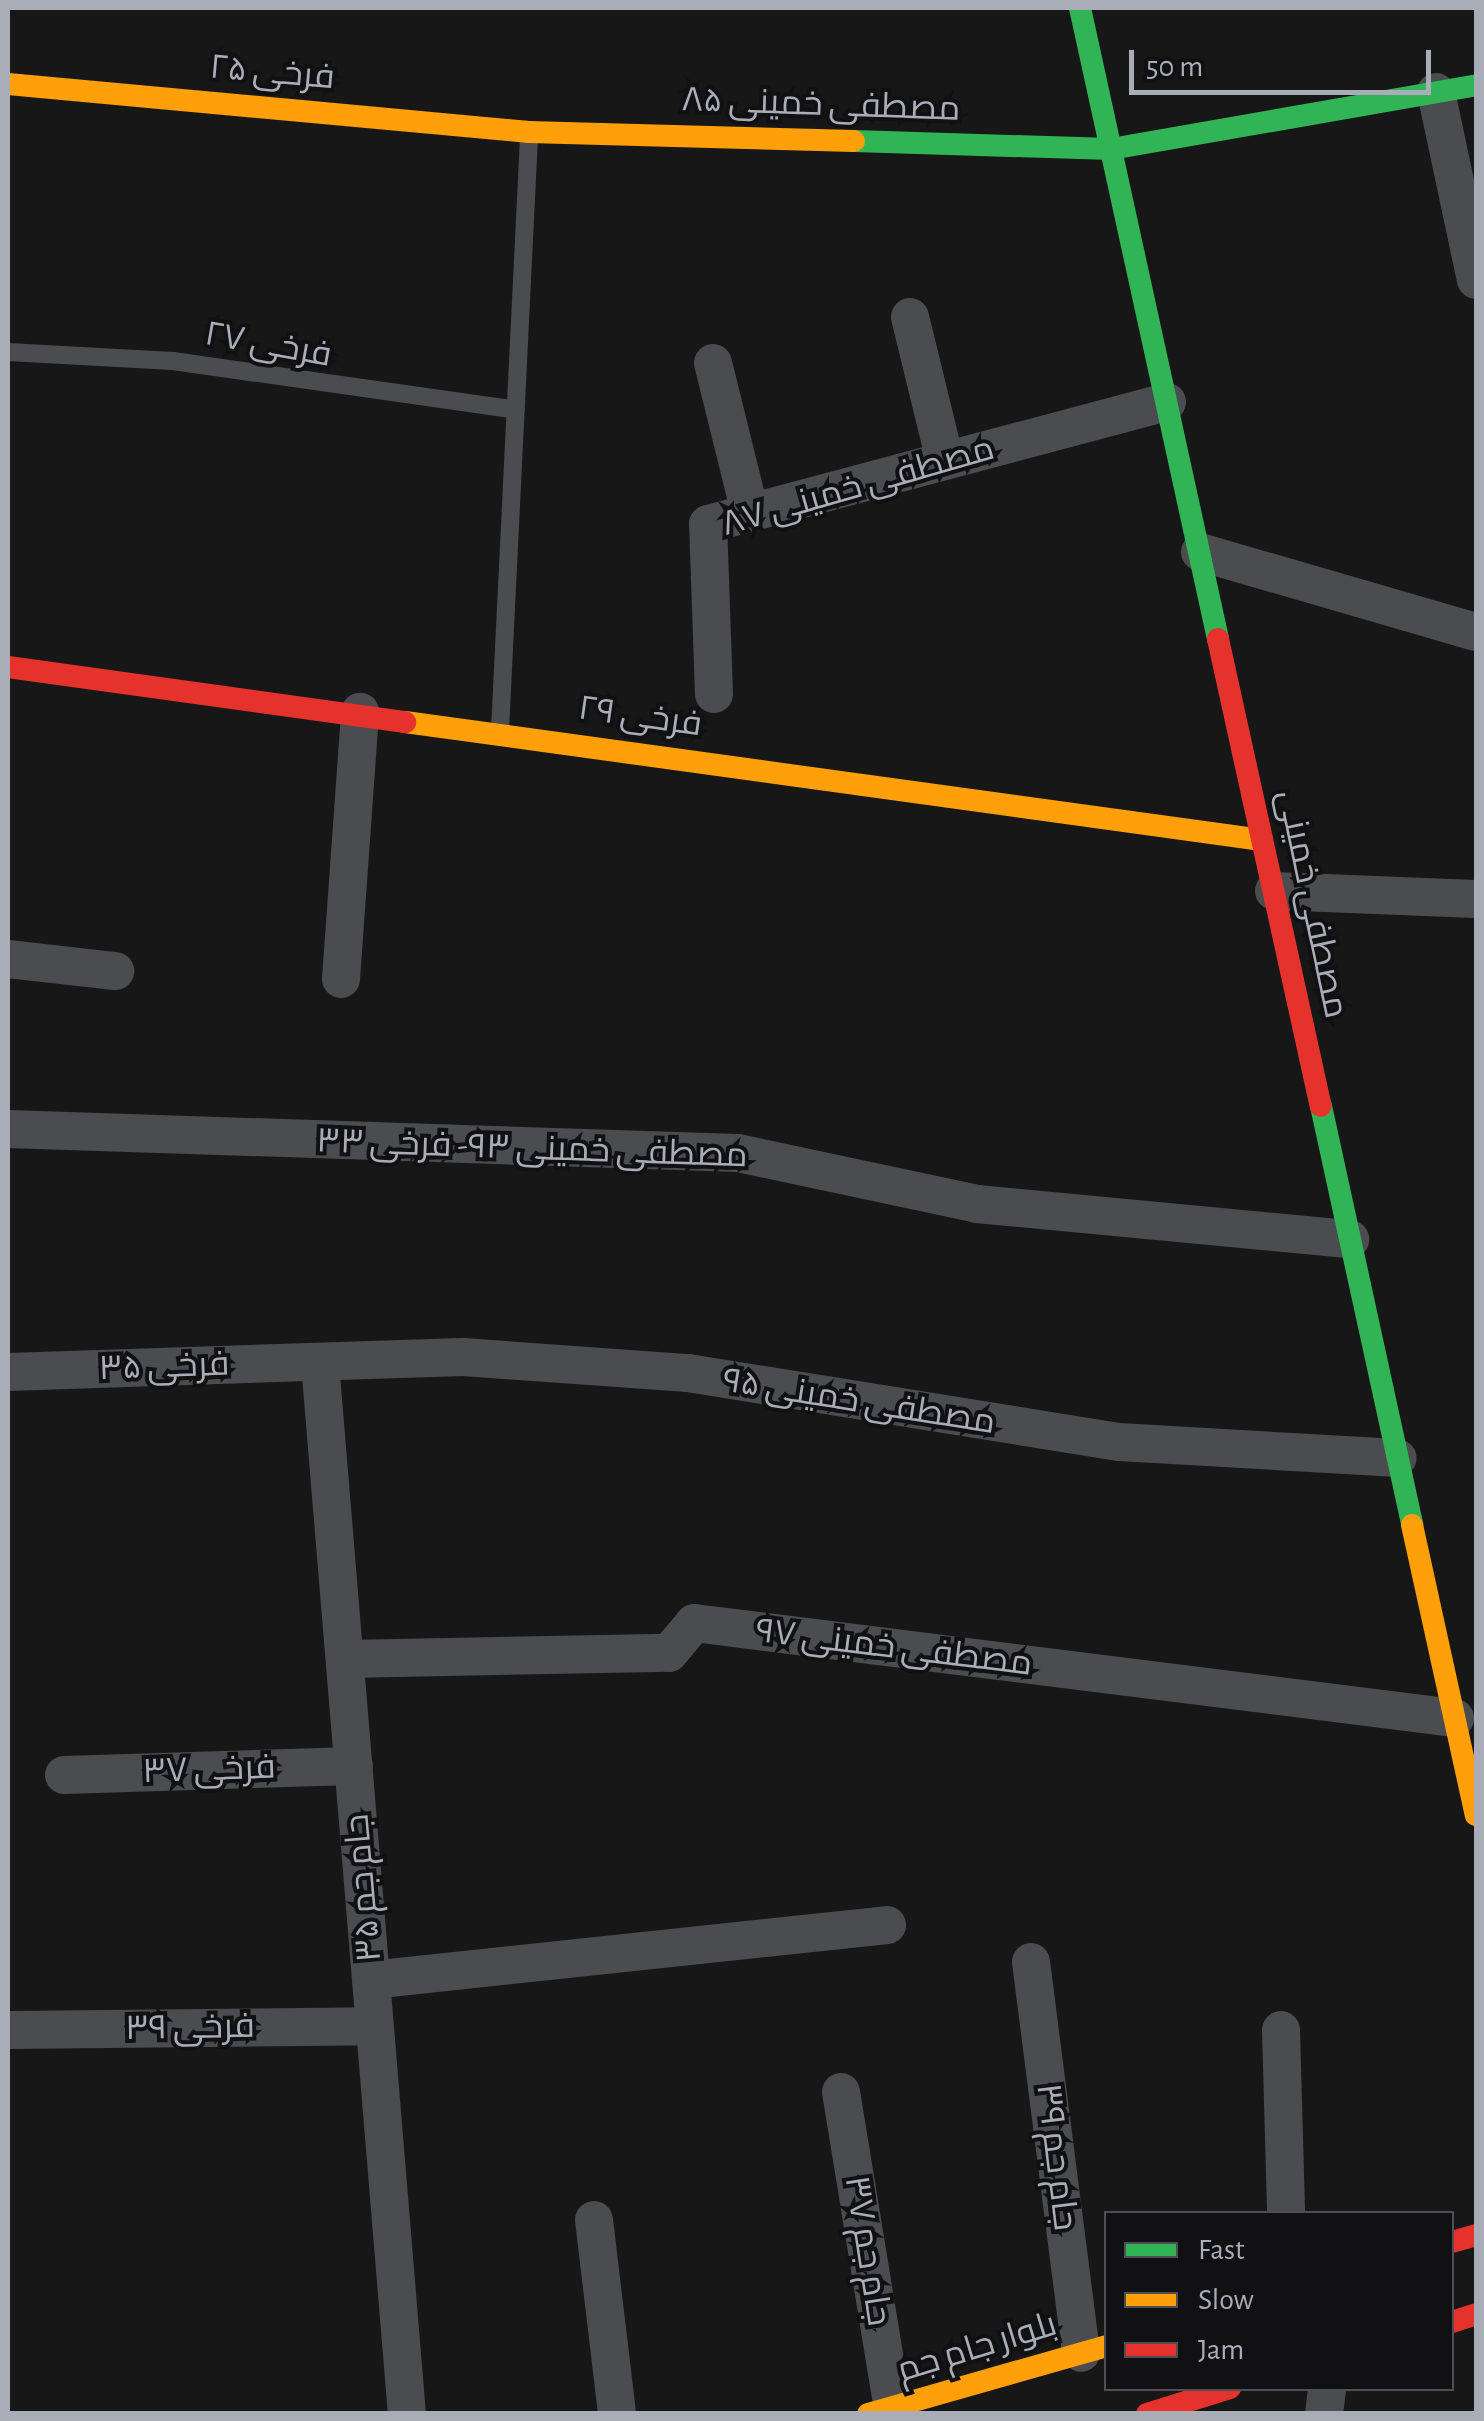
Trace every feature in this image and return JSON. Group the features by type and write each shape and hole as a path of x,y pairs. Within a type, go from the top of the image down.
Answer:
{"street":[{"name":"مصطفی خمینی","path":"1080,8 1476,1815"},
{"name":"فرخی ۲۵","path":"8,84 529,132"},
{"name":"مصطفی خمینی ۸۵","path":"529,132 1111,149 1476,85"},
{"path":"1436,92 1476,280"},
{"path":"910,317 945,461"},
{"path":"713,362 750,513"},
{"name":"مصطفی خمینی ۸۷","path":"714,694 708,524 1167,402"},
{"path":"1200,552 1476,632"},
{"name":"فرخی ۲۹","path":"8,667 360,712 1262,840"},
{"path":"341,979 360,712"},
{"path":"1274,891 1476,899"},
{"path":"8,959 115,971"},
{"name":"مصطفی خمینی ۹۳- فرخی ۳۳","path":"8,1129 738,1153 977,1204 1350,1239"},
{"name":"مصطفی خمینی ۹۵","path":"320,1363 463,1358 688,1373 1119,1442 1398,1458"},
{"name":"فرخی ۳۵","path":"8,1372 320,1363"},
{"name":"جام جم ۳۵","path":"320,1363 408,2414"},
{"name":"مصطفی خمینی ۹۷","path":"345,1659 669,1653 694,1623 1455,1718"},
{"name":"فرخی ۳۷","path":"64,1775 354,1766"},
{"path":"372,1980 887,1925"},
{"name":"جام جم ۳۹","path":"1031,1962 1094,2350"},
{"name":"فرخی ۳۹","path":"8,2030 373,2026"},
{"path":"1281,2030 1286,2211"},
{"name":"جام جم ۳۷","path":"841,2092 880,2412"},
{"path":"594,2220 618,2414"},
{"name":"بلوار جام جم","path":"880,2412 1094,2350"},
{"path":"1148,2414 1221,2391"}],"lane":[{"path":"500,732 529,132"},
{"name":"فرخی ۲۷","path":"8,352 172,361 516,410"}],"traffic: fast":[{"path":"1080,8 1218,639"},
{"path":"854,141 1111,149 1476,85"},
{"path":"1321,1106 1412,1525"}],"traffic: slow":[{"path":"8,84 529,132 854,141"},
{"path":"405,722 1262,840"},
{"path":"1412,1525 1476,1815"},
{"path":"868,2414 1104,2347"}],"traffic: jam":[{"path":"1218,639 1321,1106"},
{"path":"8,667 405,722"},
{"path":"1454,2241 1476,2235"},
{"path":"1454,2321 1476,2314"},
{"path":"1147,2414 1220,2391"}]}
